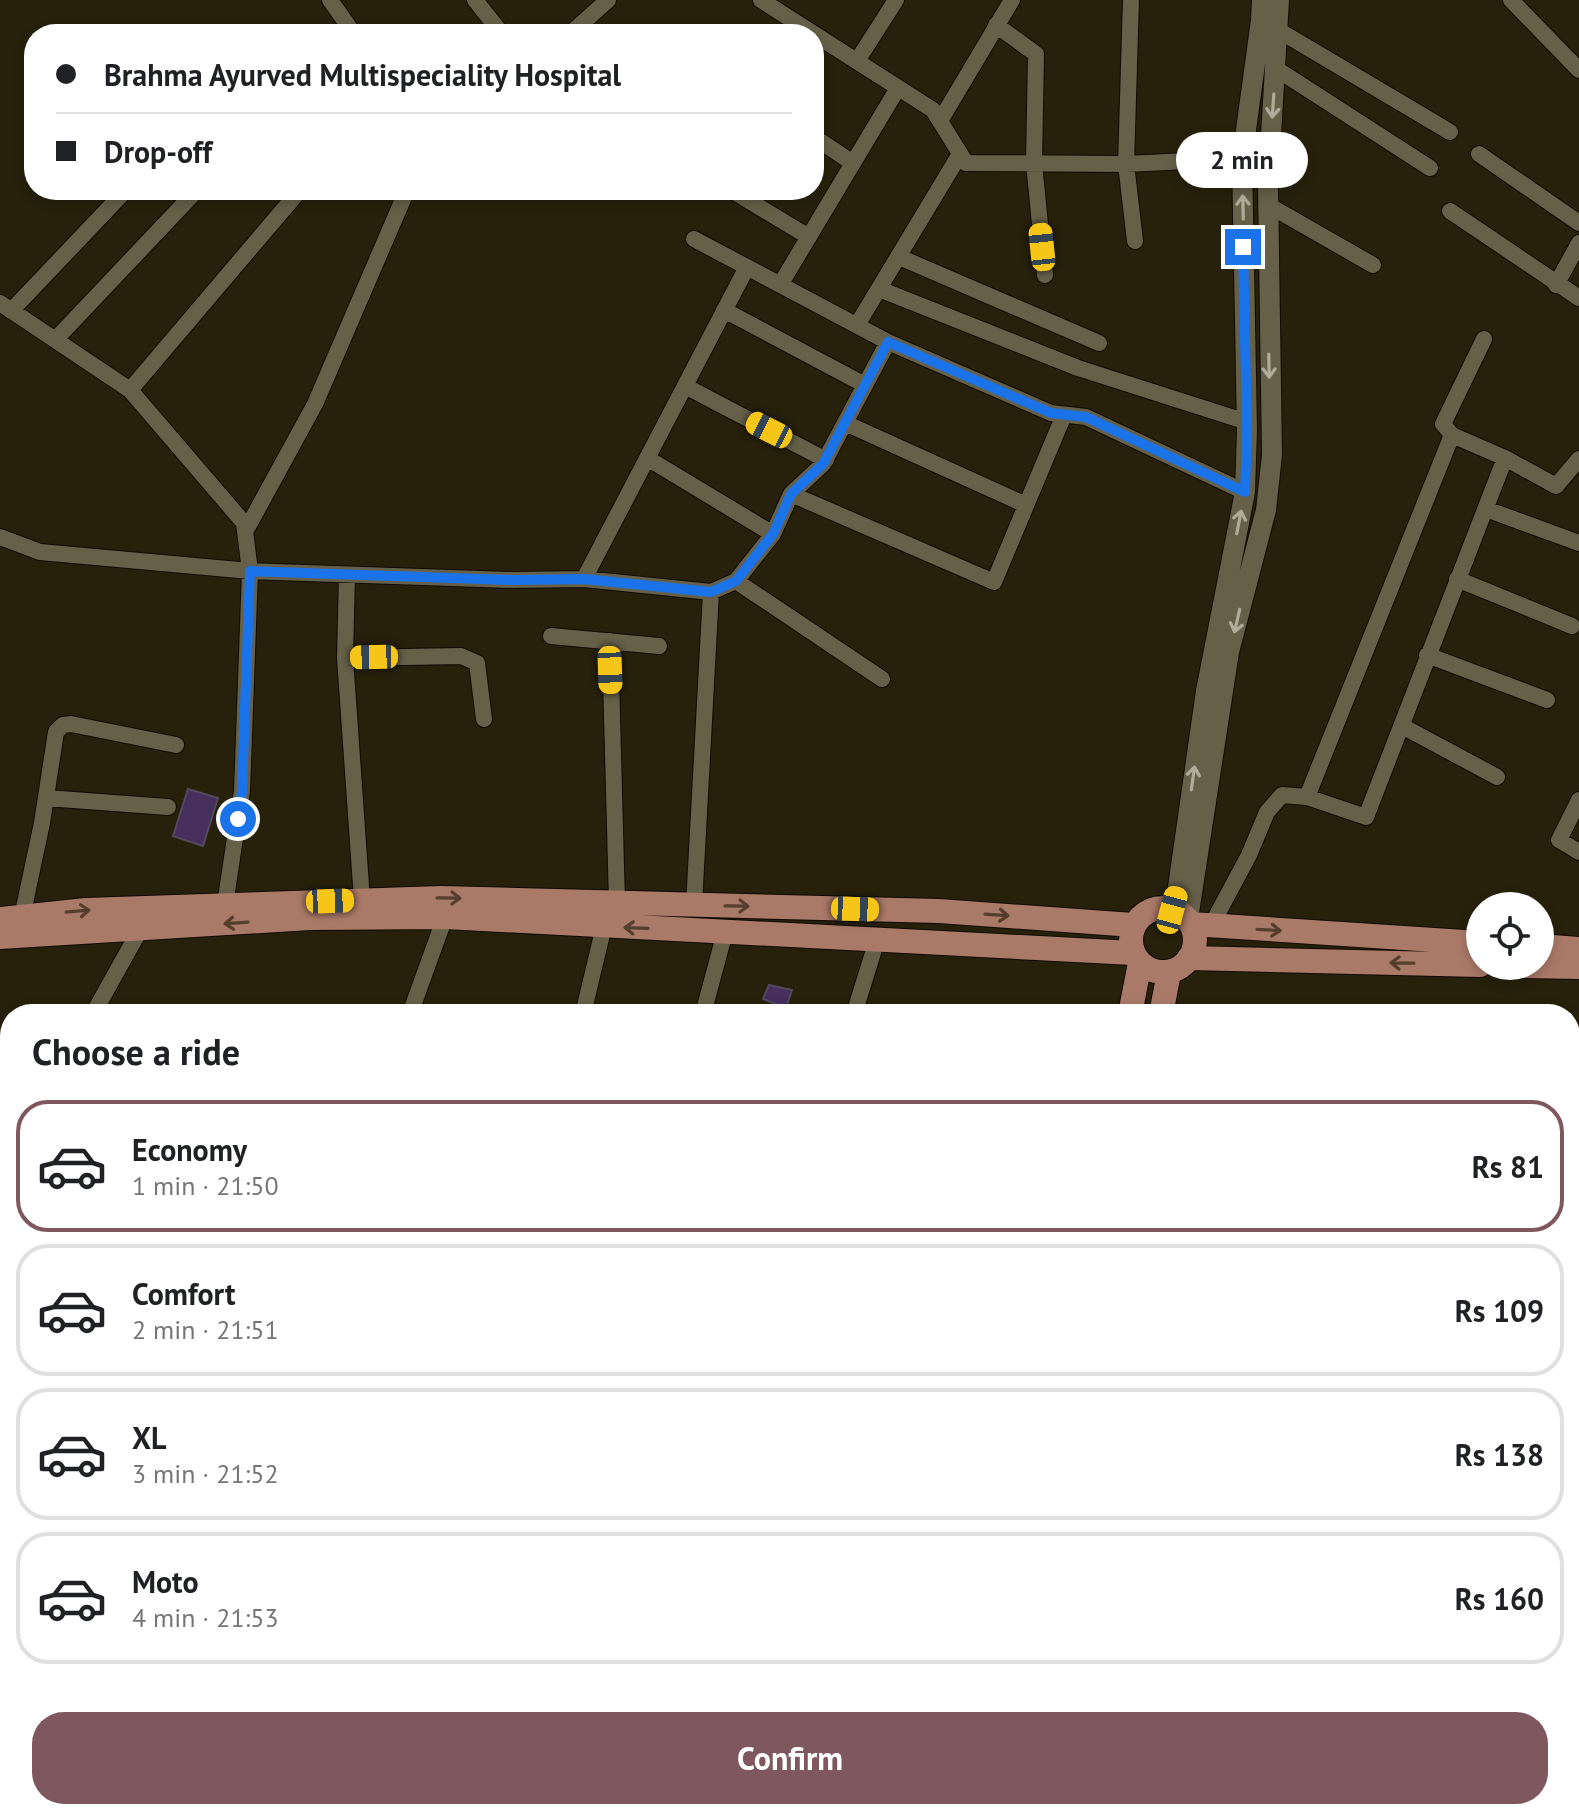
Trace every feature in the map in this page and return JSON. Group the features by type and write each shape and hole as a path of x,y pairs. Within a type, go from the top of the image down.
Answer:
{"main road":[{"path":"11,918 86,910 441,898 939,911 1133,925"},
{"path":"1191,920 1195,948 1185,964 1169,973 1151,972 1136,958 1130,943 1133,925 1147,912 1165,908 1191,920 1466,942"},
{"path":"0,937 322,917 445,917 877,940 1136,958"},
{"path":"1554,947 1579,949"},
{"path":"1131,1004 1136,958"},
{"path":"1189,958 1466,965"},
{"path":"1554,967 1579,967"},
{"path":"1163,1004 1169,973"}],"street":[{"path":"330,0 347,24"},
{"path":"475,0 494,24"},
{"path":"577,24 590,6 608,0"},
{"path":"761,0 799,24"},
{"path":"857,61 896,0"},
{"path":"940,121 1012,0"},
{"path":"1131,0 1126,164 1135,241"},
{"path":"1191,920 1178,887 1206,691 1245,492 1247,422 1242,159 1262,0"},
{"path":"1191,920 1229,652 1269,492 1272,455 1268,205 1279,0"},
{"path":"1511,0 1575,59"},
{"path":"996,25 1036,54 1034,163 1045,275"},
{"path":"1278,30 1450,132"},
{"path":"824,40 933,110 966,163 1126,164 1270,157"},
{"path":"1275,68 1430,168"},
{"path":"780,285 898,88"},
{"path":"824,144 853,163"},
{"path":"857,325 960,154"},
{"path":"1479,154 1577,217"},
{"path":"116,200 6,307 130,390 244,523 250,571 242,791 225,905"},
{"path":"55,340 188,200"},
{"path":"130,390 292,200"},
{"path":"245,532 315,404 403,200"},
{"path":"748,200 809,237"},
{"path":"1268,205 1373,265"},
{"path":"1450,211 1579,298"},
{"path":"694,239 888,342 1051,413 1086,417 1245,492"},
{"path":"1556,285 1579,243"},
{"path":"899,257 1099,343"},
{"path":"584,579 747,267"},
{"path":"879,289 1078,368 1247,422"},
{"path":"724,310 865,385"},
{"path":"1484,339 1443,424 1452,435 1505,458 1556,486 1579,459"},
{"path":"0,537 40,552 250,571 513,580 584,579 711,592 736,581 773,534 791,494 826,460 888,342"},
{"path":"685,386 826,460"},
{"path":"791,494 994,582 1064,415"},
{"path":"845,423 1026,505"},
{"path":"1307,797 1452,435"},
{"path":"647,458 773,534"},
{"path":"1191,920 1249,855 1267,812 1282,795 1307,797 1366,817 1505,458"},
{"path":"1486,509 1579,543"},
{"path":"347,575 345,658 362,900"},
{"path":"1457,579 1572,626"},
{"path":"736,581 882,679"},
{"path":"694,905 711,592"},
{"path":"551,636 659,646"},
{"path":"610,641 617,903"},
{"path":"1427,655 1547,700"},
{"path":"345,658 470,658 477,663 484,719"},
{"path":"11,918 46,798 56,732 63,725 176,745"},
{"path":"1402,726 1497,777"},
{"path":"46,798 168,807"},
{"path":"1579,800 1559,840 1579,852"},
{"path":"414,1004 445,917"},
{"path":"585,1004 604,926"},
{"path":"99,1004 141,928"},
{"path":"706,1004 725,932"},
{"path":"857,1004 877,940"}],"building":[{"path":"188,789 218,798 203,846 173,836"},
{"path":"769,985 792,990 787,1004 763,999"}],"route":[{"path":"238,819 242,791 250,571 513,580 584,579 711,592 736,581 773,534 791,494 823,464 888,342 1051,413 1086,417 1245,492 1247,430 1243,247"}]}
